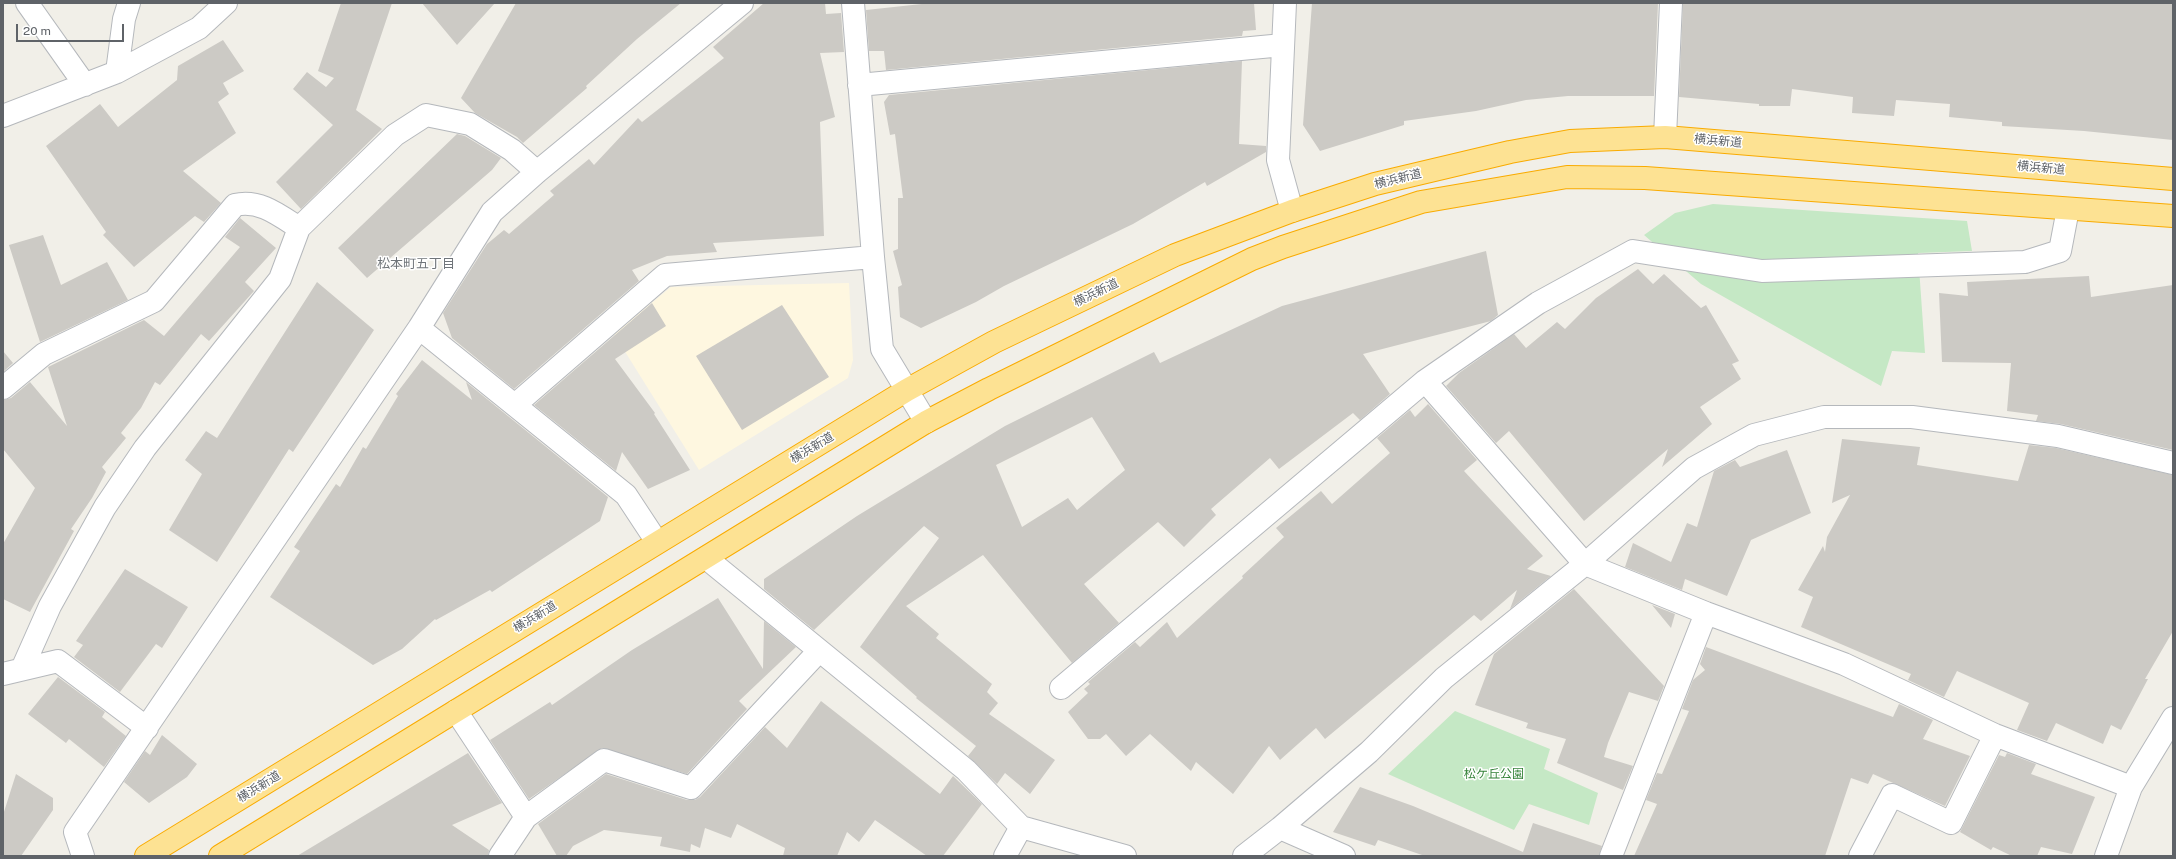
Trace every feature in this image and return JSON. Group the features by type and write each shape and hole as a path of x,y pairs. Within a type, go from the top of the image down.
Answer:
{"highway":[{"name":"横浜新道","path":"146,856 907,390 994,342 1175,255 1292,211 1375,184 1510,152 1570,141 1664,137 2173,179"},
{"path":"228,854 926,422 989,389 1252,259 1421,202 1566,177 1637,178 2173,216"}],"street":[{"path":"27,3 85,85"},
{"path":"117,72 127,11 140,3"},
{"path":"3,116 117,72 199,28 226,3"},
{"path":"83,856 75,832 419,328 492,212 537,172 742,3"},
{"path":"853,3 873,257 882,349 926,422"},
{"path":"1284,3 1278,160 1292,211"},
{"path":"1664,137 1671,3"},
{"path":"859,85 1283,45"},
{"path":"12,672 105,507 145,448 280,279 299,228 395,135 426,115 470,124 512,150 537,172"},
{"path":"3,388 44,354 154,301 235,205 246,203 266,208 299,228"},
{"path":"1061,688 1424,381 1538,303 1633,251 1762,271 2025,262 2060,250 2068,209"},
{"path":"516,404 665,275 873,257"},
{"path":"419,328 516,404 626,495 657,542"},
{"path":"1424,381 1585,564 1706,613 1844,664 1996,735 2131,786"},
{"path":"1244,856 1280,828 1368,752 1444,678 1585,564 1694,468 1754,435 1824,417 1912,417 2058,436 2173,463"},
{"path":"706,558 818,652 966,770 1021,827 1125,856"},
{"path":"1612,856 1706,613"},
{"path":"500,856 526,817 604,760 691,788 818,652"},
{"path":"12,672 58,661 147,728"},
{"path":"456,712 526,817"},
{"path":"2106,856 2131,786 2173,718"},
{"path":"1860,856 1892,795 1951,823 1996,735"},
{"path":"1005,856 1021,827"},
{"path":"1280,828 1344,856"}],"shaded area":[{"path":"849,283 853,360 848,378 699,470 614,334 671,287"}],"green space":[{"path":"1713,204 1967,221 1972,251 1918,253 1925,353 1892,351 1881,386 1701,284 1644,235 1675,213"},
{"name":"松ケ丘公園","path":"1455,711 1550,749 1544,769 1598,793 1589,825 1529,804 1514,830 1388,774"}],"building":[{"path":"341,3 392,3 356,110 382,129 301,209 276,182 333,125 293,89 307,72 326,87 334,78 318,71"},
{"path":"422,3 495,3 457,45"},
{"path":"516,3 681,3 637,39 586,86 587,88 523,143 517,137 475,113 461,98"},
{"path":"764,3 825,3 826,14 841,13 844,52 820,53 835,117 820,122 824,236 713,243 717,252 667,256 632,270 639,281 514,389 452,338 443,313 487,244 504,230 509,234 554,195 550,191 589,159 594,165 638,118 642,122 724,58 713,47"},
{"path":"931,3 1254,3 1256,30 1243,31 1242,36 886,70 884,51 869,51 866,10"},
{"path":"1312,3 1658,3 1654,96 1568,96 1526,100 1476,111 1404,121 1404,125 1320,151 1303,125"},
{"path":"1683,3 2173,3 2173,140 2084,131 2002,126 2002,122 1949,117 1950,104 1896,100 1894,116 1852,113 1853,97 1792,89 1790,106 1759,106 1759,104 1679,97"},
{"path":"223,40 244,71 223,83 229,94 218,102 236,133 183,171 221,203 204,222 195,216 134,267 103,235 106,232 46,146 100,104 118,127 177,80 178,66"},
{"path":"1242,61 1239,144 1266,146 1266,152 1207,186 1205,182 1133,224 921,328 900,317 898,287 902,285 893,251 898,249 898,198 903,198 895,134 890,135 884,102 889,95"},
{"path":"457,134 465,136 501,158 492,170 367,278 338,248"},
{"path":"240,218 276,248 245,282 254,291 209,341 201,334 160,385 155,382 141,408 121,433 126,438 102,467 106,472 92,498 71,529 74,531 30,612 3,599 3,544 35,488 3,449 3,400 11,398 30,382 67,426 48,367 144,320 164,336 240,247 225,237"},
{"path":"43,235 61,285 107,262 128,300 40,342 9,245"},
{"path":"1486,251 1498,315 1491,321 1363,354 1390,394 1360,420 1353,413 1279,469 1270,458 1211,509 1216,515 1184,547 1158,522 1084,584 1119,623 1072,663 983,555 906,606 939,634 936,638 992,684 987,692 998,703 989,714 1055,760 1030,794 1005,773 997,784 968,756 976,746 916,698 917,697 860,647 939,538 924,526 814,630 764,589 764,579 857,516 1005,426 1154,352 1160,363 1282,306","holes":["1092,417 1125,470 1077,510 1068,498 1022,527 996,465"]},
{"path":"1638,269 1653,284 1664,274 1701,308 1706,305 1739,361 1732,364 1741,379 1700,407 1712,424 1662,467 1668,449 1584,521 1509,431 1496,443 1446,386 1459,373 1514,334 1526,348 1557,322 1565,329 1596,298"},
{"path":"2089,276 2091,297 2173,285 2173,450 2061,424 2036,421 2038,415 2007,411 2011,363 1942,362 1939,293 1968,296 1967,282"},
{"path":"317,282 374,330 293,452 289,449 217,562 169,530 202,474 185,460 206,431 217,438"},
{"path":"652,303 666,326 615,359 655,413 654,414 690,470 648,489 622,452 616,471 534,405"},
{"path":"782,305 829,377 742,430 696,356"},
{"path":"3,351 13,363 3,372"},
{"path":"422,360 472,400 466,382 608,497 600,521 492,592 490,590 436,620 435,619 402,649 373,665 270,597 300,551 294,547 336,484 340,487 363,447 366,449 398,396 396,394"},
{"path":"1428,404 1477,460 1464,471 1543,556 1527,569 1551,576 1510,609 1517,590 1481,621 1474,615 1325,739 1316,728 1280,760 1269,746 1233,794 1196,762 1191,771 1150,734 1126,756 1106,734 1100,739 1088,739 1068,712 1088,693 1084,689 1090,684 1088,682 1135,642 1140,647 1167,622 1177,638 1243,578 1242,576 1284,537 1276,528 1321,491 1332,504 1390,453 1377,438 1410,410 1415,417"},
{"path":"1842,439 1920,447 1917,465 2018,481 2029,445 2056,448 2173,475 2173,631 2145,679 2148,679 2121,730 2111,725 2103,744 2056,723 2047,741 2017,730 2029,703 1957,671 1944,697 1908,680 1911,674 1801,627 1813,597 1798,590 1823,546 1825,552 1827,537 1850,495 1832,503"},
{"path":"1787,450 1811,513 1751,540 1727,596 1685,579 1682,590 1625,567 1633,543 1671,562 1687,523 1697,527 1714,471 1735,460 1740,467"},
{"path":"125,569 188,607 162,648 156,644 120,692 74,657 83,645 76,641"},
{"path":"1574,589 1664,686 1658,701 1629,692 1608,743 1604,757 1633,766 1623,790 1557,763 1566,739 1526,728 1528,723 1475,705 1494,654"},
{"path":"718,598 763,669 764,621 796,647 739,701 747,709 687,774 602,748 529,799 490,740 550,702 552,705 632,650"},
{"path":"1652,605 1675,614 1671,628"},
{"path":"1706,647 1893,717 1899,704 1933,720 1923,739 1970,756 1945,806 1873,774 1868,784 1851,778 1825,856 1634,856 1657,804 1646,800 1657,773 1662,774 1689,711 1682,709 1693,680 1705,670 1700,664"},
{"path":"58,677 105,712 102,717 126,736 104,767 69,739 66,743 28,714"},
{"path":"821,701 940,794 953,776 982,804 943,856 927,856 875,820 859,842 847,832 837,856 783,856 785,848 737,824 731,838 705,828 700,848 691,844 690,852 660,846 662,837 604,830 573,846 566,856 557,856 538,824 606,774 687,800 695,800 700,797 765,727 787,748"},
{"path":"162,735 197,764 187,777 149,803 124,782 145,751 150,755"},
{"path":"468,753 502,803 452,825 489,850 488,856 297,856"},
{"path":"2007,753 2036,764 2031,774 2095,797 2072,854 2041,847 2037,856 2012,856 1993,847 1991,850 1960,832 1999,755 2005,757"},
{"path":"16,774 53,798 53,810 21,856 3,856 3,815"},
{"path":"1360,787 1413,806 1523,852 1533,823 1602,846 1599,856 1425,856 1378,840 1375,846 1333,832"}],"district":[{"name":"松本町五丁目","path":"416,264"}]}
